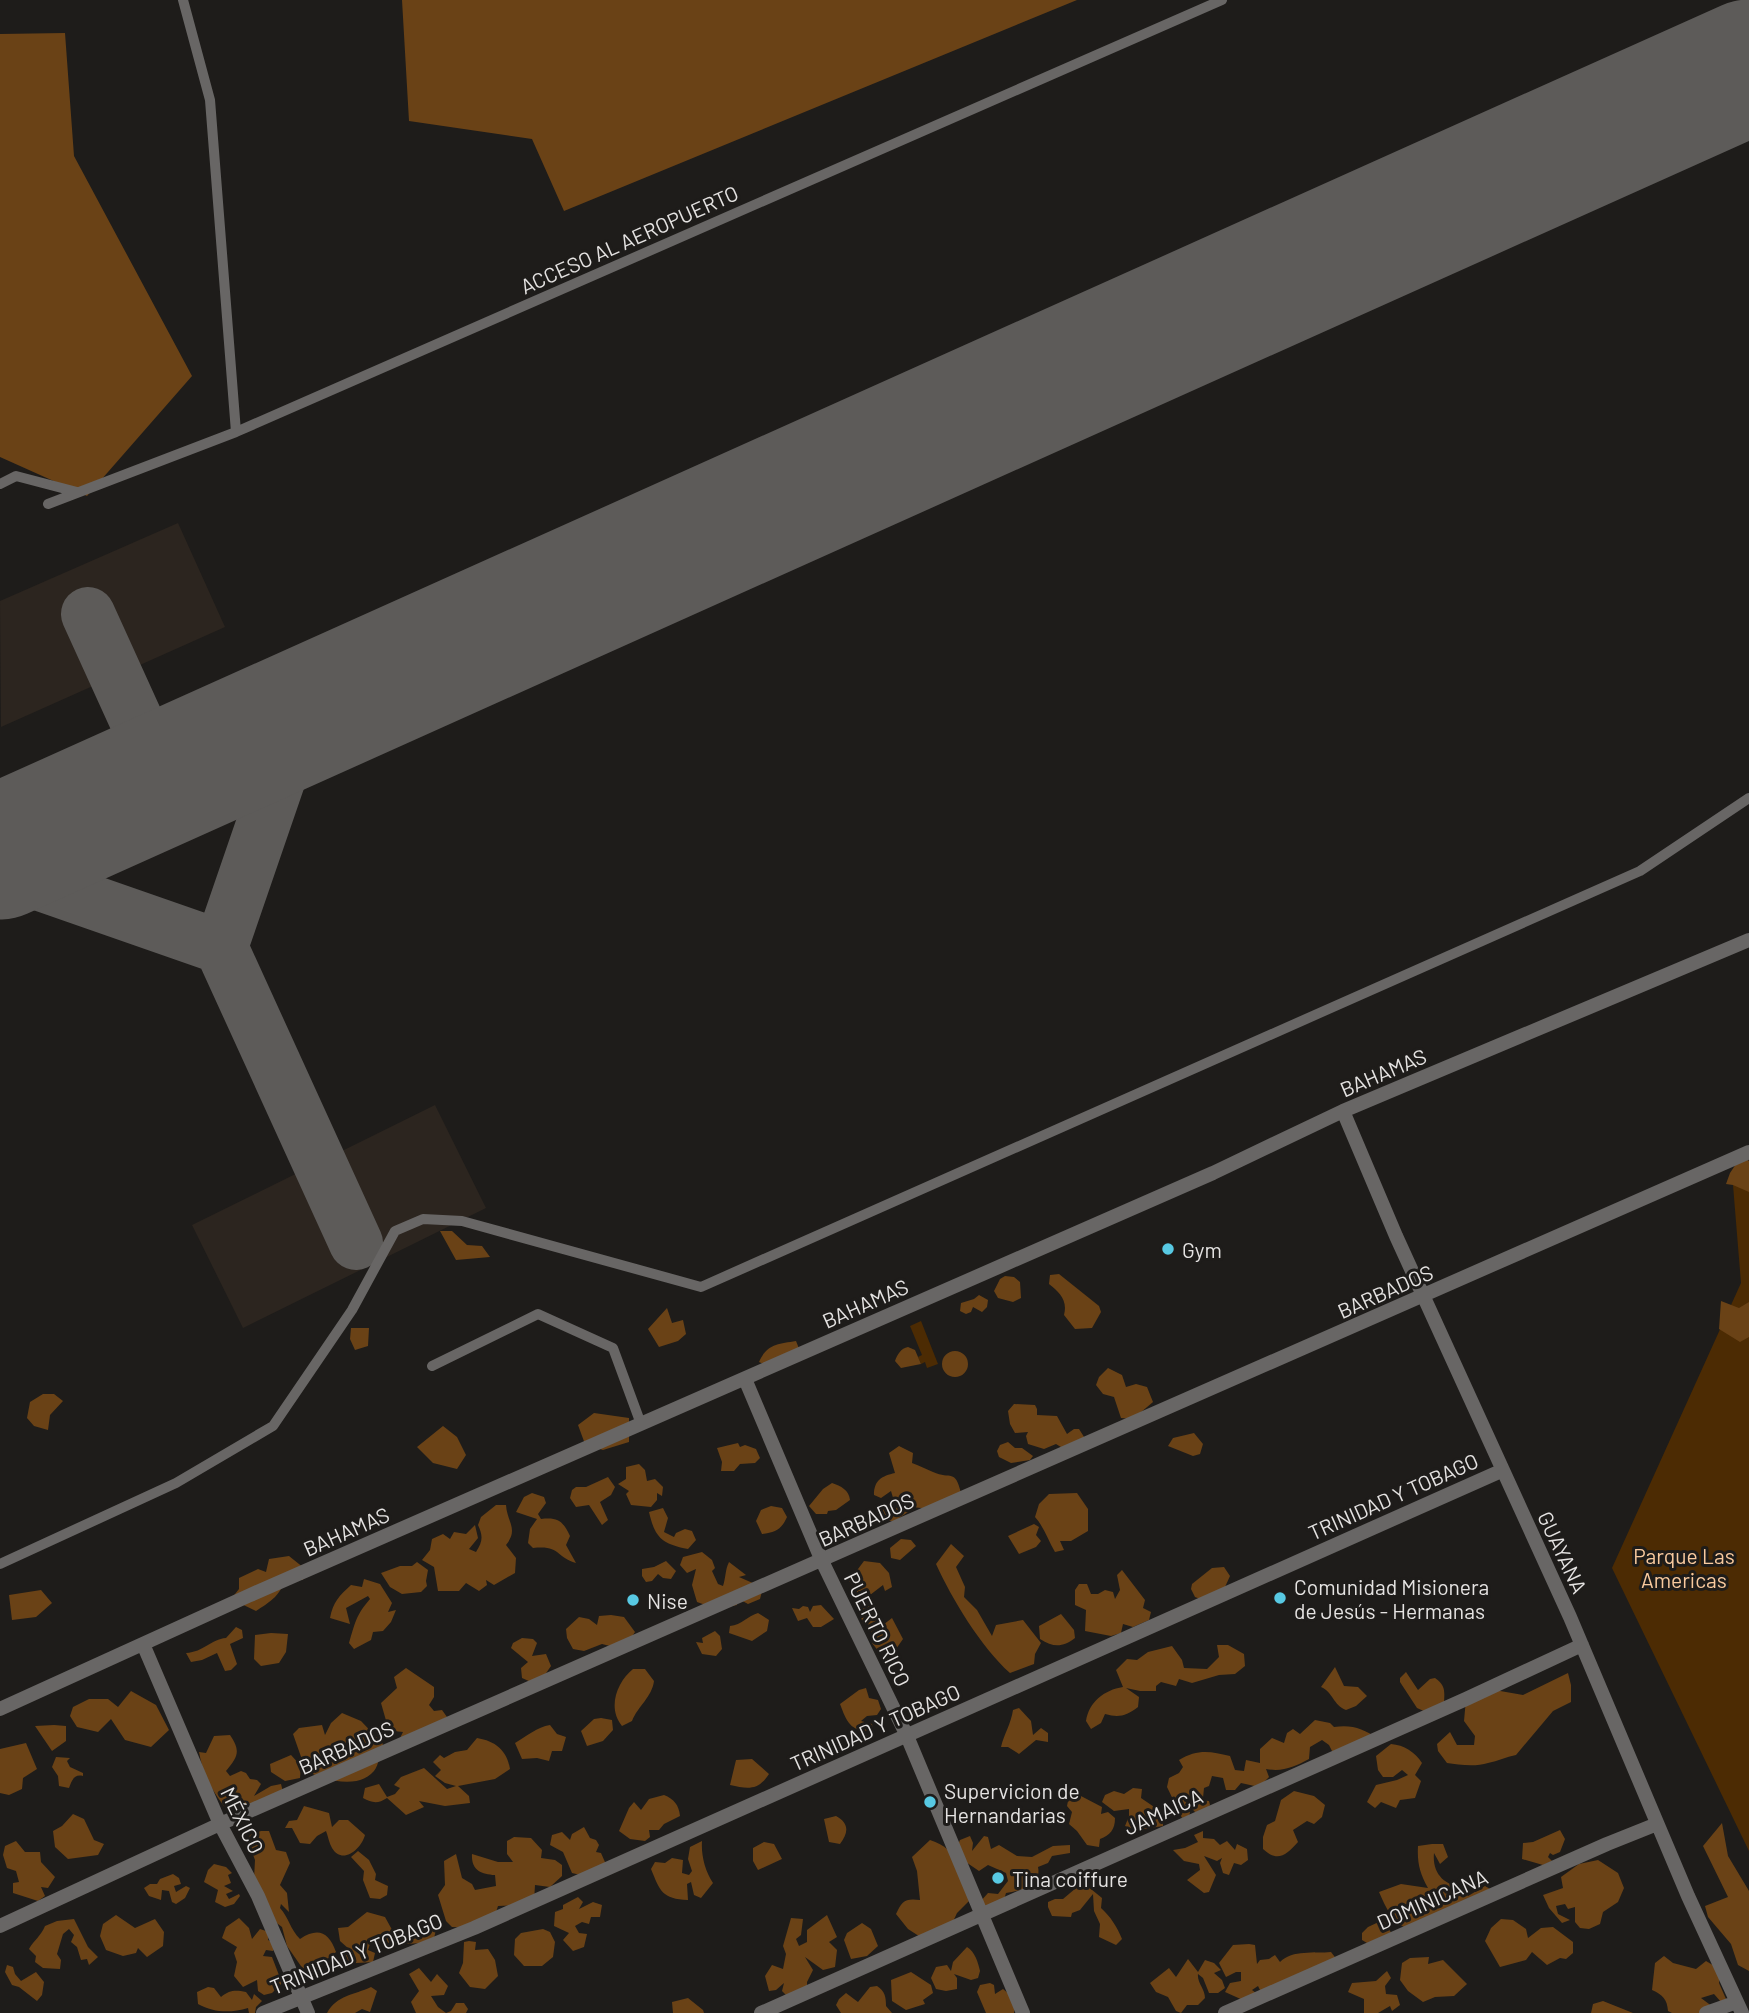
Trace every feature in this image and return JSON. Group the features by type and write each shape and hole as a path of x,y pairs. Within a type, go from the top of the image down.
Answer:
{"street":[{"name":"BAHAMAS","path":"0,1709 1213,1173 1343,1111 1749,940"},
{"name":"GUAYANA","path":"1343,1111 1501,1471 1582,1645 1657,1824 1739,2008"},
{"name":"BARBADOS","path":"0,1926 220,1824 1749,1152"},
{"name":"PUERTO RICO","path":"745,1379 822,1561 906,1736 1023,2013"},
{"name":"TRINIDAD Y TOBAGO","path":"263,2013 474,1928 1501,1471"},
{"name":"MÉXICO","path":"143,1644 220,1824 258,1896 308,2013"},
{"name":"JAMAICA","path":"761,2013 1582,1645"},
{"name":"DOMINICANA","path":"1225,2013 1657,1824"},
{"path":"1706,2013 1739,2008"}],"lane":[{"path":"183,0 210,100 236,432"},
{"name":"ACCESO AL AEROPUERTO","path":"48,504 236,432 1222,0"},
{"path":"0,484 16,476 77,492"},
{"path":"0,1564 176,1483 273,1426 352,1310 395,1231 423,1219 462,1221 701,1287 1640,870 1749,798"},
{"path":"432,1366 538,1314 613,1348 641,1424"}],"shaded area":[{"path":"402,0 1077,0 564,211 532,139 409,121"},
{"path":"65,33 74,156 192,376 87,496 0,457 0,34"},
{"path":"178,523 225,627 1,727 0,601"},
{"path":"435,1105 486,1208 243,1328 192,1225"},
{"path":"1742,1155 1749,1161 1749,1192 1726,1184"},
{"path":"440,1231 452,1231 467,1245 482,1246 490,1257 456,1260"},
{"path":"1059,1274 1099,1306 1101,1312 1092,1328 1075,1329 1064,1315 1064,1301 1049,1284 1050,1275"},
{"path":"1005,1276 1014,1277 1020,1282 1021,1298 1013,1302 998,1298 994,1291 1000,1279"},
{"path":"979,1295 988,1300 987,1307 982,1312 973,1307 971,1312 966,1314 960,1311 961,1303"},
{"path":"1721,1301 1739,1308 1749,1302 1749,1337 1740,1342 1719,1329"},
{"path":"667,1308 672,1323 683,1320 686,1334 678,1341 659,1347 648,1329"},
{"path":"351,1328 369,1328 368,1346 355,1350 350,1339"},
{"path":"796,1341 802,1356 773,1368 759,1362 769,1348"},
{"path":"908,1347 915,1350 921,1364 901,1368 895,1361 900,1352"},
{"path":"955,1351 964,1355 968,1364 964,1373 955,1377 946,1373 942,1364 946,1355"},
{"path":"1108,1368 1122,1375 1126,1387 1136,1384 1147,1387 1153,1402 1133,1419 1121,1418 1114,1397 1103,1394 1096,1385 1099,1377"},
{"path":"43,1394 54,1394 63,1401 50,1415 48,1430 34,1426 27,1418 30,1402"},
{"path":"1014,1404 1035,1405 1037,1415 1057,1416 1067,1434 1079,1429 1086,1440 1069,1452 1056,1444 1044,1449 1028,1444 1028,1432 1015,1433 1010,1424 1008,1411"},
{"path":"594,1413 629,1418 629,1442 603,1450 585,1444 578,1425"},
{"path":"443,1426 457,1437 466,1455 457,1469 433,1463 417,1447"},
{"path":"1194,1433 1203,1444 1200,1454 1193,1456 1168,1446 1173,1438"},
{"path":"1008,1442 1033,1456 1030,1460 1011,1463 999,1457 997,1451 1000,1445"},
{"path":"738,1443 740,1447 745,1445 756,1449 760,1458 755,1463 740,1464 734,1471 721,1471 722,1462 717,1448"},
{"path":"899,1446 913,1453 912,1463 954,1477 961,1493 934,1509 910,1507 898,1521 888,1521 882,1510 895,1510 900,1503 894,1501 891,1491 881,1498 874,1495 874,1490 880,1479 895,1473 889,1453"},
{"path":"639,1464 645,1470 647,1481 655,1479 663,1487 662,1496 657,1493 657,1500 651,1507 631,1505 626,1494 629,1491 618,1484 626,1479 626,1467"},
{"path":"608,1477 615,1487 611,1495 600,1502 608,1520 602,1525 589,1505 576,1507 570,1498 576,1487 586,1487"},
{"path":"832,1483 844,1489 850,1500 827,1514 816,1514 809,1506 823,1489"},
{"path":"532,1493 544,1497 546,1503 538,1514 541,1519 559,1521 565,1527 570,1536 566,1545 576,1563 549,1548 533,1548 528,1543 530,1529 537,1519 516,1512 524,1497"},
{"path":"1077,1493 1088,1509 1088,1531 1071,1541 1060,1541 1064,1550 1055,1552 1035,1517 1039,1504 1049,1494"},
{"path":"496,1505 506,1505 512,1534 506,1545 516,1558 515,1573 494,1585 486,1580 487,1585 479,1591 466,1583 459,1591 438,1591 434,1567 422,1560 430,1550 432,1539 443,1534 450,1539 454,1532 466,1534 475,1525 478,1538 469,1549 476,1552 482,1538 478,1525 481,1517"},
{"path":"771,1506 782,1508 787,1517 778,1530 762,1534 756,1521 761,1510"},
{"path":"663,1508 668,1518 664,1532 674,1537 685,1529 692,1531 696,1540 688,1549 672,1545 657,1534 649,1512"},
{"path":"1034,1524 1039,1527 1036,1535 1041,1541 1036,1547 1019,1554 1008,1536"},
{"path":"901,1539 911,1540 916,1546 900,1560 891,1558 890,1548"},
{"path":"951,1544 964,1556 956,1567 965,1587 964,1597 977,1610 992,1636 996,1625 1023,1620 1041,1643 1035,1654 1034,1664 1010,1673 978,1636 936,1564"},
{"path":"702,1552 712,1560 715,1568 712,1571 718,1584 723,1586 729,1562 746,1575 739,1577 755,1584 762,1591 760,1599 748,1604 737,1598 737,1605 721,1607 697,1602 692,1585 696,1569 687,1573 680,1565 683,1557"},
{"path":"289,1556 304,1568 303,1580 284,1583 275,1597 256,1611 231,1599 239,1589 239,1578 258,1569 266,1572 269,1559"},
{"path":"666,1561 676,1571 671,1579 658,1574 652,1581 646,1582 642,1569"},
{"path":"864,1561 880,1563 889,1573 892,1587 885,1591 883,1585 870,1595 858,1591 864,1600 869,1596 875,1603 871,1612 881,1617 877,1621 880,1625 892,1618 903,1639 896,1649 890,1649 888,1646 884,1652 879,1652 872,1643 871,1625 863,1624 856,1599 857,1591 849,1581"},
{"path":"417,1562 428,1570 427,1586 421,1592 402,1594 390,1587 381,1573 400,1566 412,1566"},
{"path":"1224,1567 1230,1576 1225,1587 1208,1602 1195,1597 1192,1584 1212,1568"},
{"path":"1122,1570 1145,1600 1143,1608 1151,1612 1149,1620 1133,1627 1123,1624 1121,1633 1111,1636 1085,1631 1086,1610 1075,1605 1075,1590 1079,1584 1087,1584 1091,1594 1105,1590 1113,1592 1115,1599 1120,1590 1117,1575"},
{"path":"364,1579 380,1584 392,1603 388,1612 396,1610 383,1631 373,1632 371,1640 354,1649 349,1643 359,1615 370,1599 368,1596 346,1608 350,1624 330,1618 340,1596 351,1585 362,1587"},
{"path":"41,1590 52,1603 36,1617 12,1620 9,1595"},
{"path":"821,1605 834,1619 821,1627 813,1627 807,1618 798,1621 792,1608 808,1607 810,1612 813,1606"},
{"path":"758,1613 769,1620 767,1631 752,1641 729,1633 730,1626"},
{"path":"1061,1614 1074,1630 1075,1638 1058,1645 1040,1639 1039,1626"},
{"path":"599,1616 624,1617 635,1632 629,1641 614,1647 602,1644 584,1651 573,1649 566,1629 579,1617 589,1619 597,1625"},
{"path":"236,1627 242,1630 243,1638 230,1644 237,1664 231,1670 225,1671 217,1653 191,1662 186,1653 226,1638"},
{"path":"715,1631 720,1636 722,1649 716,1656 702,1654 696,1642 703,1643 702,1638"},
{"path":"288,1634 286,1652 279,1663 261,1666 254,1659 255,1635"},
{"path":"522,1638 533,1639 537,1643 532,1656 546,1654 551,1666 542,1679 531,1682 522,1678 521,1668 528,1662 511,1648 513,1643"},
{"path":"1217,1645 1228,1645 1244,1654 1245,1666 1235,1674 1219,1675 1192,1683 1179,1679 1176,1686 1161,1682 1156,1686 1156,1691 1126,1688 1139,1697 1138,1707 1122,1715 1105,1714 1101,1723 1091,1729 1086,1721 1090,1708 1098,1698 1123,1687 1116,1670 1127,1659 1137,1660 1148,1652 1172,1646 1184,1668 1207,1669 1219,1657"},
{"path":"1335,1667 1344,1686 1358,1687 1367,1696 1356,1706 1346,1710 1321,1687"},
{"path":"406,1668 434,1687 434,1697 429,1705 434,1711 442,1710 447,1717 398,1742 403,1732 394,1731 387,1724 381,1703 397,1688 394,1677"},
{"path":"633,1669 645,1669 654,1681 651,1692 632,1721 622,1726 615,1711 616,1696 622,1681"},
{"path":"1406,1672 1418,1690 1430,1679 1439,1681 1444,1690 1444,1706 1426,1712 1417,1708 1400,1682"},
{"path":"1568,1673 1571,1702 1553,1711 1516,1755 1468,1765 1447,1763 1438,1751 1437,1744 1450,1732 1457,1745 1474,1745 1475,1736 1464,1721 1466,1699 1489,1689 1523,1695"},
{"path":"866,1688 869,1698 878,1700 881,1709 877,1715 867,1716 861,1721 872,1724 873,1731 860,1730 851,1725 840,1704"},
{"path":"131,1691 156,1705 169,1730 151,1747 125,1740 111,1719 98,1732 77,1727 70,1716 73,1707 89,1699 108,1699 118,1707"},
{"path":"1019,1708 1031,1721 1033,1735 1041,1728 1048,1733 1048,1742 1036,1740 1019,1754 1008,1747 1001,1747 1013,1710"},
{"path":"342,1713 361,1721 383,1744 374,1771 367,1777 350,1782 331,1780 306,1771 293,1734 299,1728 322,1725 325,1735 331,1723"},
{"path":"594,1719 612,1720 613,1730 603,1741 587,1746 581,1731"},
{"path":"1315,1720 1330,1723 1334,1727 1357,1728 1378,1738 1335,1757 1329,1745 1322,1740 1310,1747 1309,1759 1304,1762 1283,1769 1266,1769 1269,1777 1259,1787 1241,1783 1235,1790 1226,1790 1223,1778 1212,1776 1209,1786 1204,1788 1203,1798 1199,1800 1209,1801 1210,1805 1204,1812 1195,1812 1185,1804 1190,1812 1189,1817 1182,1818 1167,1787 1169,1778 1179,1773 1183,1767 1179,1760 1198,1753 1216,1753 1230,1756 1235,1770 1244,1771 1246,1760 1260,1763 1260,1749 1272,1738 1284,1743 1287,1733 1293,1729 1300,1734"},
{"path":"550,1725 557,1734 566,1737 562,1751 552,1751 549,1761 537,1758 522,1759 515,1743"},
{"path":"35,1726 66,1726 66,1741 52,1751"},
{"path":"230,1735 236,1745 237,1754 226,1771 230,1776 241,1771 250,1779 257,1780 261,1784 254,1796 271,1786 281,1784 283,1792 247,1813 242,1806 234,1819 212,1788 199,1752 206,1753 214,1736"},
{"path":"477,1738 489,1741 499,1748 510,1769 495,1779 458,1786 469,1796 470,1803 445,1806 419,1801 424,1807 406,1815 387,1798 375,1802 363,1798 365,1788 379,1784 387,1797 395,1794 400,1788 394,1785 401,1777 424,1768 447,1789 456,1786 435,1776 441,1770 433,1762 440,1755 444,1758 467,1750"},
{"path":"26,1743 37,1769 23,1778 22,1789 9,1795 0,1793 0,1749"},
{"path":"1391,1744 1413,1752 1419,1759 1422,1763 1415,1775 1421,1781 1415,1798 1400,1800 1396,1808 1381,1802 1375,1808 1367,1802 1376,1785 1408,1775 1402,1770 1393,1777 1383,1777 1378,1770 1376,1756"},
{"path":"291,1755 301,1766 300,1778 285,1781 271,1772 270,1764"},
{"path":"56,1757 70,1758 67,1761 70,1767 83,1773 83,1776 74,1778 69,1788 59,1786 58,1776 52,1767"},
{"path":"752,1759 769,1774 765,1780 752,1787 730,1785 736,1760"},
{"path":"1133,1788 1142,1789 1141,1798 1163,1813 1163,1826 1137,1830 1125,1826 1129,1809 1114,1811 1102,1802 1105,1795 1114,1791 1124,1794"},
{"path":"1294,1791 1314,1796 1325,1805 1322,1817 1314,1824 1307,1821 1293,1830 1298,1842 1286,1854 1273,1856 1263,1849 1263,1837 1267,1825 1275,1821 1281,1800"},
{"path":"664,1795 675,1803 680,1816 664,1824 659,1830 649,1830 650,1837 645,1841 630,1839 619,1831 634,1802 641,1810 649,1799"},
{"path":"1079,1795 1102,1807 1101,1814 1108,1812 1115,1818 1113,1829 1100,1839 1099,1847 1087,1845 1069,1824 1072,1812 1067,1806 1068,1801"},
{"path":"304,1806 329,1813 332,1827 339,1820 348,1820 365,1835 360,1846 351,1854 336,1853 326,1831 310,1844 300,1843 292,1828 285,1828 289,1821 297,1820"},
{"path":"73,1814 84,1819 94,1840 104,1844 98,1855 68,1859 55,1847 53,1831"},
{"path":"836,1816 846,1828 840,1844 829,1842 824,1819"},
{"path":"1722,1823 1728,1856 1749,1891 1749,1971 1738,1965 1731,1944 1708,1917 1705,1906 1728,1897 1703,1846"},
{"path":"584,1827 590,1838 596,1840 599,1845 596,1852 601,1853 608,1869 589,1877 572,1873 563,1852 550,1845 552,1835 562,1832 570,1840 572,1834"},
{"path":"1560,1830 1565,1839 1560,1852 1553,1855 1550,1853 1548,1857 1552,1861 1543,1865 1522,1859 1523,1843 1533,1842"},
{"path":"269,1831 276,1850 286,1852 290,1863 280,1885 287,1893 289,1912 281,1904 280,1908 300,1939 317,1933 330,1940 336,1952 325,1961 303,1969 287,1946 282,1927 270,1918 254,1879 255,1860 248,1841 250,1835"},
{"path":"1203,1831 1203,1838 1214,1839 1220,1845 1227,1841 1235,1850 1237,1844 1247,1849 1248,1860 1241,1865 1234,1863 1229,1875 1223,1873 1220,1863 1222,1858 1217,1861 1204,1856 1216,1875 1209,1892 1204,1893 1187,1880 1200,1870 1199,1864 1184,1861 1173,1850 1198,1842 1194,1835"},
{"path":"970,1836 972,1851 984,1836 988,1837 991,1849 999,1845 1017,1856 1032,1857 1053,1846 1070,1845 1070,1853 1052,1856 1048,1863 1038,1867 1037,1878 1033,1883 1023,1889 1006,1893 1002,1906 992,1910 980,1902 988,1893 998,1894 1008,1881 1006,1873 988,1865 979,1871 957,1856 955,1851 960,1840"},
{"path":"514,1837 531,1838 542,1850 541,1858 555,1860 562,1865 562,1876 550,1887 535,1885 534,1902 498,1906 493,1921 474,1928 452,1927 446,1921 438,1895 445,1885 444,1861 456,1854 462,1878 472,1884 475,1890 496,1886 495,1875 478,1870 473,1864 472,1854 498,1862 513,1862 507,1854 507,1841"},
{"path":"930,1840 940,1844 954,1856 962,1873 969,1901 957,1913 950,1928 925,1940 908,1929 896,1914 905,1901 920,1900 917,1871 912,1857"},
{"path":"16,1841 25,1852 40,1852 41,1862 55,1877 48,1888 41,1887 45,1896 38,1901 13,1893 13,1883 19,1882 16,1871 7,1868 3,1855 5,1846"},
{"path":"702,1841 704,1863 713,1883 701,1898 694,1895 691,1882 687,1884 688,1900 667,1896 651,1869 655,1862 665,1863 672,1858 683,1860 682,1873 689,1875 692,1871 688,1859 690,1847"},
{"path":"764,1842 774,1844 782,1859 758,1870 753,1861 753,1848"},
{"path":"1443,1844 1448,1857 1440,1864 1434,1853 1435,1867 1445,1881 1464,1887 1468,1896 1485,1886 1490,1889 1407,1929 1393,1918 1379,1892 1401,1884 1428,1888 1420,1868 1418,1846"},
{"path":"358,1851 369,1860 376,1874 375,1880 388,1886 387,1895 380,1899 370,1898 363,1880 364,1871 351,1857"},
{"path":"1598,1860 1618,1873 1624,1888 1618,1902 1603,1912 1600,1924 1589,1929 1580,1928 1575,1922 1575,1907 1568,1909 1565,1904 1556,1906 1558,1914 1570,1920 1562,1923 1549,1908 1543,1895 1563,1888 1561,1877 1579,1864"},
{"path":"214,1864 226,1867 232,1873 228,1875 231,1883 224,1886 233,1891 226,1894 229,1899 239,1894 234,1904 225,1907 215,1902 218,1890 204,1882 208,1870"},
{"path":"173,1874 179,1878 181,1884 174,1886 176,1892 186,1886 190,1888 185,1898 176,1904 172,1902 169,1891 162,1890 161,1900 149,1896 144,1888"},
{"path":"1086,1885 1102,1898 1101,1908 1122,1939 1116,1945 1099,1937 1100,1924 1094,1911 1093,1894 1071,1917 1052,1916 1048,1902 1063,1899 1076,1888"},
{"path":"578,1897 583,1902 579,1909 593,1902 602,1905 600,1917 591,1917 589,1924 582,1922 575,1926 579,1933 587,1934 584,1947 573,1951 563,1940 569,1933 554,1926 555,1912"},
{"path":"367,1912 385,1917 396,1937 388,1943 370,1944 368,1950 375,1953 373,1962 341,1964 349,1949 340,1941 338,1928 348,1927"},
{"path":"116,1915 135,1928 155,1919 164,1932 163,1946 147,1957 138,1948 136,1953 123,1956 106,1950 100,1936 103,1924"},
{"path":"827,1915 837,1937 829,1942 837,1950 835,1967 823,1970 805,1957 813,1970 807,1982 807,1992 791,2000 782,1991 784,1983 776,1990 769,1991 765,1976 772,1965 783,1969 786,1954 783,1946 791,1918 803,1919 801,1935 796,1939 799,1946 807,1942 807,1930"},
{"path":"239,1918 249,1928 252,1939 260,1929 269,1932 268,1940 276,1944 273,1951 266,1950 263,1956 272,1957 282,1983 272,1993 264,1995 258,1991 257,1980 243,1987 234,1976 237,1962 234,1953 237,1947 222,1938 226,1927"},
{"path":"74,1919 88,1947 98,1957 89,1965 87,1959 81,1960 77,1947 71,1942 74,1935 69,1929 63,1934 57,1954 61,1960 60,1969 43,1968 35,1962 36,1956 29,1949 45,1926"},
{"path":"1501,1919 1513,1920 1526,1929 1528,1938 1541,1928 1553,1927 1573,1942 1573,1953 1566,1959 1560,1958 1547,1965 1532,1952 1526,1960 1500,1967 1485,1941 1491,1928"},
{"path":"1383,1920 1392,1934 1372,1946 1362,1940 1362,1933 1368,1927"},
{"path":"433,1923 436,1930 434,1938 407,1944 403,1937"},
{"path":"862,1923 871,1929 878,1946 867,1956 851,1959 844,1940 847,1933"},
{"path":"543,1929 550,1932 555,1942 553,1957 542,1966 524,1966 514,1955 515,1939 521,1933"},
{"path":"464,1942 476,1942 475,1950 488,1949 495,1960 498,1976 485,1989 470,1987 459,1973 463,1963"},
{"path":"1233,1945 1255,1945 1257,1964 1260,1960 1275,1955 1280,1962 1291,1955 1331,1952 1341,1965 1261,1992 1258,1986 1252,1990 1256,1993 1245,2001 1225,1992 1230,1983 1241,1981 1241,1972 1226,1977 1219,1963"},
{"path":"967,1947 977,1961 980,1971 978,1978 971,1980 954,1974 957,1978 957,1989 936,1989 931,1978 936,1967 947,1965 951,1971 953,1962"},
{"path":"1664,1956 1673,1963 1696,1969 1706,1961 1721,1970 1719,1983 1726,1999 1721,2002 1714,1994 1701,1998 1713,2007 1714,2013 1668,2011 1664,1998 1652,1990 1655,1963"},
{"path":"1429,1957 1428,1964 1443,1960 1467,1984 1454,1996 1435,1997 1423,2002 1408,1991 1400,1980 1402,1963 1410,1958"},
{"path":"1188,1959 1198,1972 1205,1960 1214,1963 1221,1970 1214,1973 1222,1980 1225,1988 1218,1993 1209,1993 1203,1978 1198,1974 1205,1998 1198,2005 1187,2005 1181,2013 1176,2011 1168,1997 1156,1992 1150,1983 1169,1968 1176,1977"},
{"path":"7,1965 13,1967 21,1981 36,1972 44,1982 42,1995 37,2001 12,1985 5,1972"},
{"path":"419,1968 431,1982 437,1974 448,1986 444,1995 431,1996 446,2013 416,2013 411,2002 419,1991 409,1974"},
{"path":"1387,1971 1391,1978 1385,1986 1386,1994 1397,1995 1400,2005 1392,2011 1390,2006 1378,2013 1364,2013 1364,1999 1348,1992 1352,1983 1376,1981"},
{"path":"911,1972 931,1985 933,1993 923,2000 925,2004 906,2010 892,2001 891,1980"},
{"path":"980,1985 994,1985 995,1994 1003,1989 1008,1994 1014,2003 1014,2013 986,2013 977,1992"},
{"path":"877,1986 883,1992 886,2006 892,2013 841,2013 836,2005 846,1993 858,2002 870,1987"},
{"path":"208,1987 214,1988 221,1997 239,1991 246,1992 252,2000 254,1994 262,2001 256,2007 255,2013 249,2013 248,2008 216,2011 198,2004 197,1992"},
{"path":"371,1987 377,1991 370,2012 362,2009 355,2013 327,2013 341,1999"},
{"path":"688,1998 704,2013 673,2013 672,2002"},
{"path":"1603,2001 1633,2013 1591,2013 1593,2004"},
{"path":"456,2003 464,2003 468,2009 466,2013 446,2013 451,2011"}],"green space":[{"name":"Parque Las Americas","path":"1749,1178 1749,1851 1612,1568 1741,1283 1733,1185"},
{"path":"921,1321 938,1364 927,1368 925,1362 921,1364 918,1357 922,1355 910,1326"}],"taxiway":[{"path":"88,614 163,779"},
{"path":"221,947 300,717"},
{"path":"0,870 221,947 356,1243"}],"runway":[{"path":"0,852 1749,67"}],"place":[{"name":"Gym","path":"1168,1249"},
{"name":"Comunidad Misionera de Jesús - Hermanas","path":"1280,1598"},
{"name":"Nise","path":"633,1600"},
{"name":"Supervicion de Hernandarias","path":"930,1802"},
{"name":"Tina coiffure","path":"998,1878"}]}
